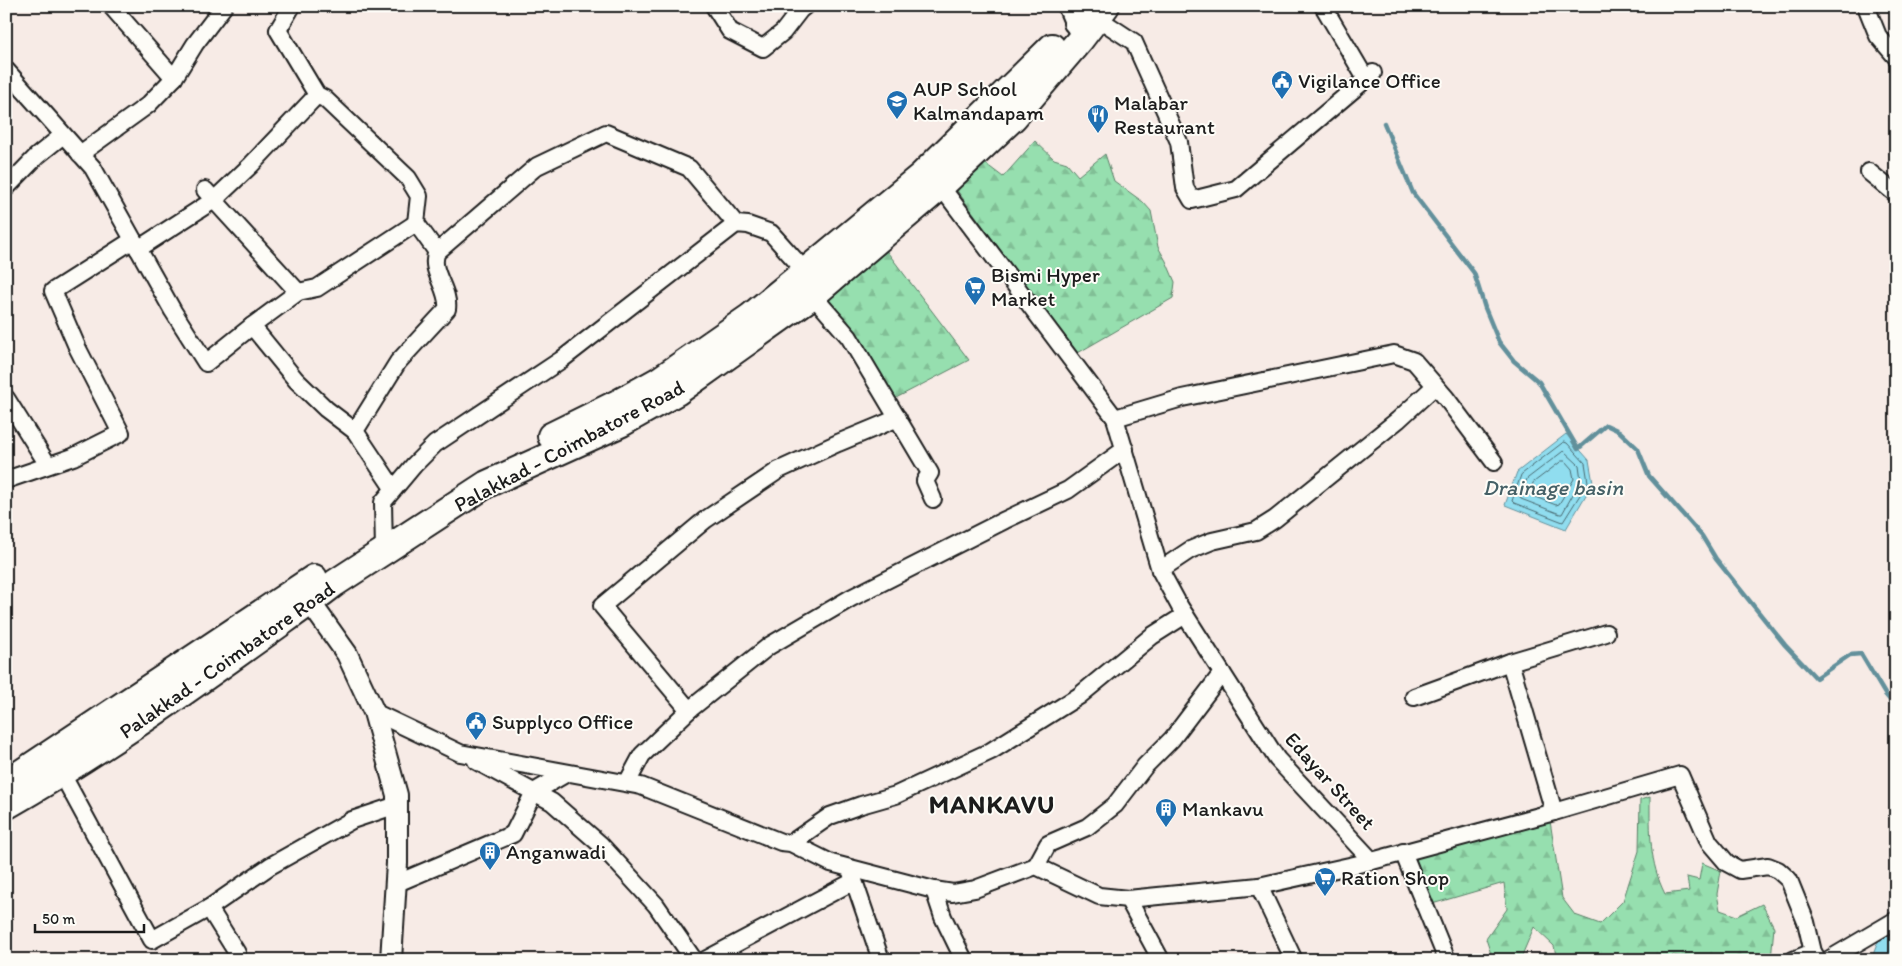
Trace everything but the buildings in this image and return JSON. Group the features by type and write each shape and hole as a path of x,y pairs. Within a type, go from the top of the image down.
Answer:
{"main road":[{"name":"Palakkad - Coimbatore Road","path":"6,806 62,774 146,719 304,596 335,562 384,541 482,471 658,382 805,281 934,178 1042,59 1085,17"},
{"name":"Palakkad - Coimbatore Road","path":"6,783 304,596"}],"street":[{"path":"110,6 174,78"},
{"path":"80,154 148,105 174,78 195,44 224,6"},
{"path":"292,6 278,30 317,95 325,99 408,178 419,196 416,223 437,252"},
{"path":"714,6 730,31 764,48 783,32 805,6"},
{"path":"1085,17 1134,42 1179,142 1185,188 1192,200 1236,189 1370,76 1323,6"},
{"path":"1866,6 1878,36 1896,57"},
{"path":"6,70 93,168 173,311 206,363 298,292 317,288 416,223"},
{"path":"6,480 73,457 121,434 78,349 53,291 136,244 210,195 251,165 317,95"},
{"path":"355,431 398,362 447,309 448,300 434,265 434,258 437,252 537,166 606,133 689,168 736,224"},
{"path":"6,188 36,156 63,135"},
{"path":"1869,172 1896,194"},
{"name":"Edayar Street","path":"934,178 1115,418 1160,570 1185,615 1277,759 1372,861 1554,812 1680,775 1709,842 1727,863 1740,870 1768,866 1778,870 1789,880 1806,922 1816,956"},
{"path":"210,195 298,292"},
{"path":"384,541 383,502 393,488 435,444 561,360 736,224 748,225 772,233 805,281 849,337 930,473 925,481 933,499"},
{"path":"252,326 296,380 326,409 355,431 393,488"},
{"path":"1115,418 1182,398 1394,354 1414,361 1494,462"},
{"path":"1160,570 1190,550 1212,541 1256,531 1275,520 1391,426 1435,386"},
{"path":"6,398 48,466"},
{"path":"689,710 602,606 705,520 779,470 838,442 898,418"},
{"path":"627,783 642,755 689,710 769,646 851,598 1068,490 1125,449"},
{"path":"304,596 347,654 374,712 398,796 391,960"},
{"path":"791,842 830,816 896,795 991,751 1079,696 1152,636 1185,615"},
{"path":"1414,697 1510,662 1606,633"},
{"path":"1510,662 1554,812"},
{"path":"460,753 641,786 781,842 791,842 851,874 953,893 975,889 1036,866 1048,844 1087,827 1115,805 1145,766 1172,739 1222,673"},
{"path":"374,712 460,753 552,802 600,844 656,905 694,960"},
{"path":"395,884 513,834 534,792 567,773"},
{"path":"62,774 152,940 209,908 270,866 344,824 397,805"},
{"path":"1403,852 1448,960"},
{"path":"1036,866 1099,896 1128,899 1258,886 1372,861"},
{"path":"705,960 851,874"},
{"path":"851,874 881,960"},
{"path":"1258,886 1294,960"},
{"path":"934,890 943,918 964,960"},
{"path":"1128,899 1161,960"},
{"path":"209,908 237,954"},
{"path":"1828,960 1896,920"},
{"path":"1793,960 1816,956"}],"green space":[{"path":"1035,141 1054,159 1067,163 1078,176 1105,154 1114,181 1143,202 1151,211 1158,247 1175,282 1173,298 1076,354 953,185 982,161 1003,177"},
{"path":"882,245 969,360 894,399 860,343 822,290"},
{"path":"1650,797 1653,858 1665,894 1689,891 1687,877 1699,880 1702,863 1721,871 1717,894 1720,910 1737,916 1762,904 1774,927 1771,960 1700,960 1673,955 1669,960 1557,960 1554,946 1534,927 1520,960 1493,960 1486,939 1507,909 1504,883 1432,904 1411,855 1550,821 1562,898 1575,915 1600,924 1623,901 1639,851 1640,800"}],"water":[{"name":"Drainage basin","path":"1566,434 1589,460 1593,483 1566,529 1505,505 1517,472"},
{"path":"1896,928 1896,960 1871,960 1879,939"}],"waterway":[{"path":"1384,123 1413,193 1474,273 1485,308 1499,342 1514,361 1539,382 1578,449 1606,425 1619,431 1638,449 1649,476 1702,536 1716,559 1785,645 1816,678 1850,655 1861,654 1885,694 1896,707"}],"place":[{"name":"Vigilance Office","path":"1282,100"},
{"name":"AUP School Kalmandapam","path":"897,120"},
{"name":"Malabar Restaurant","path":"1098,134"},
{"name":"Bismi Hyper Market","path":"975,306"},
{"name":"Supplyco Office","path":"476,741"},
{"name":"Mankavu","path":"1166,828"},
{"name":"Anganwadi","path":"490,871"},
{"name":"Ration Shop","path":"1325,897"}],"district":[{"name":"MANKAVU","path":"992,804"}]}
